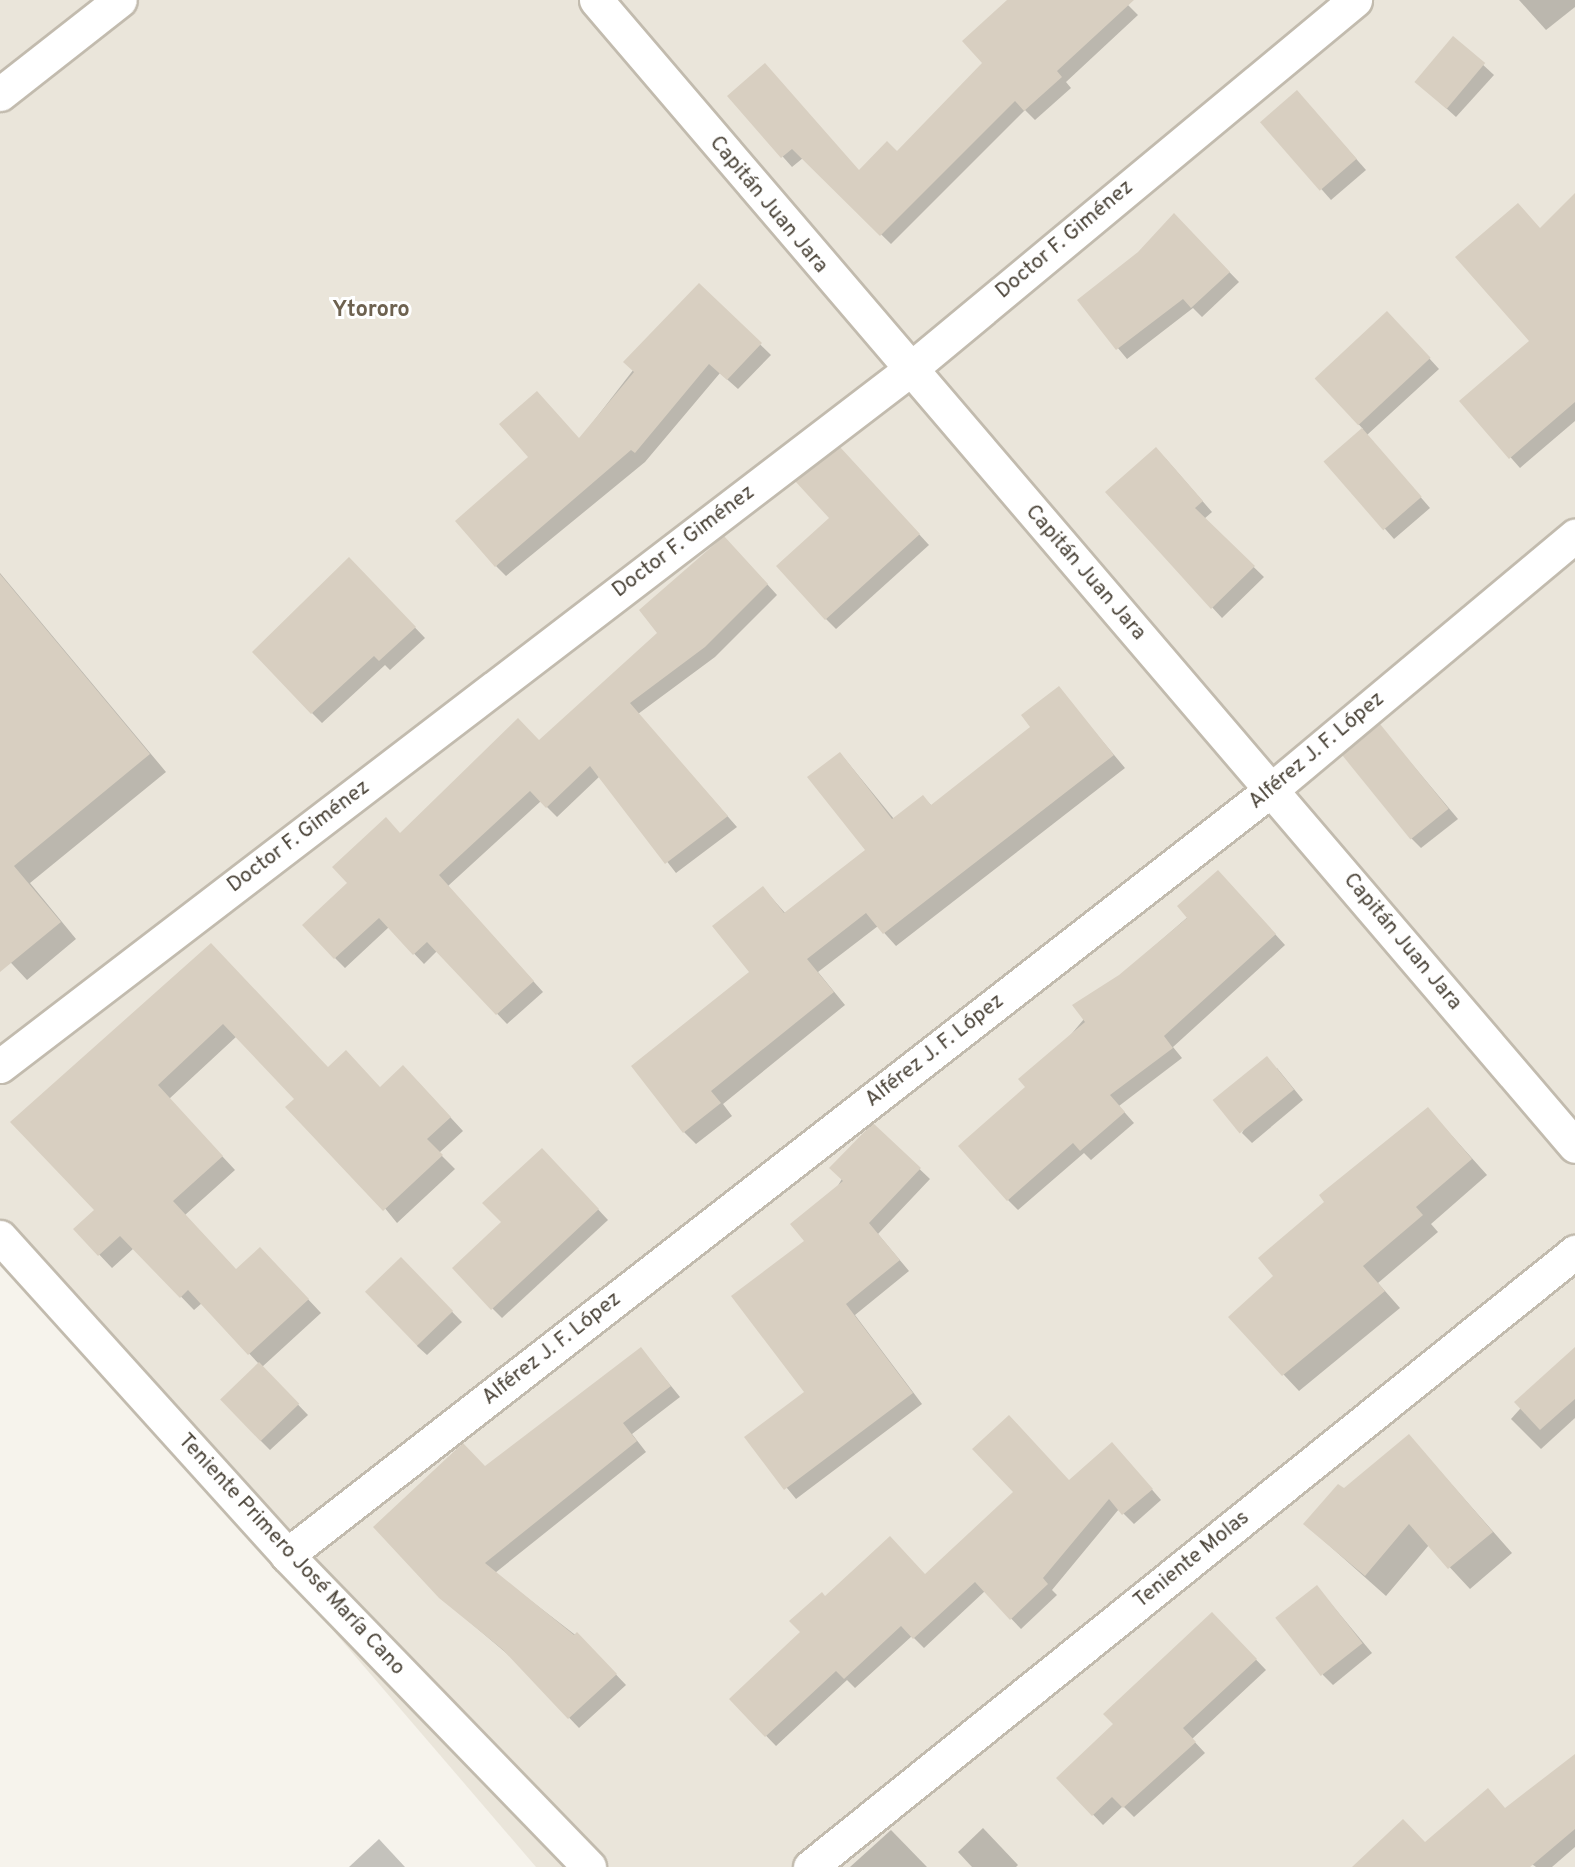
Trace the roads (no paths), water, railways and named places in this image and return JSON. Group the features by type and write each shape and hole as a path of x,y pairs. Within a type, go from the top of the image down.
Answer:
{"street":[{"path":"0,94 120,0"},
{"name":"Capitán Juan Jara","path":"596,0 908,370 1272,789 1575,1146"},
{"name":"Doctor F. Giménez","path":"0,1066 908,370 1355,0"},
{"name":"Alférez J. F. López","path":"287,1555 1272,789 1575,536"},
{"name":"Teniente Primero José María Cano","path":"0,1237 287,1555 590,1867"},
{"name":"Teniente Molas","path":"810,1867 1575,1252"}],"district":[{"name":"Ytororo","path":"371,311"}]}
